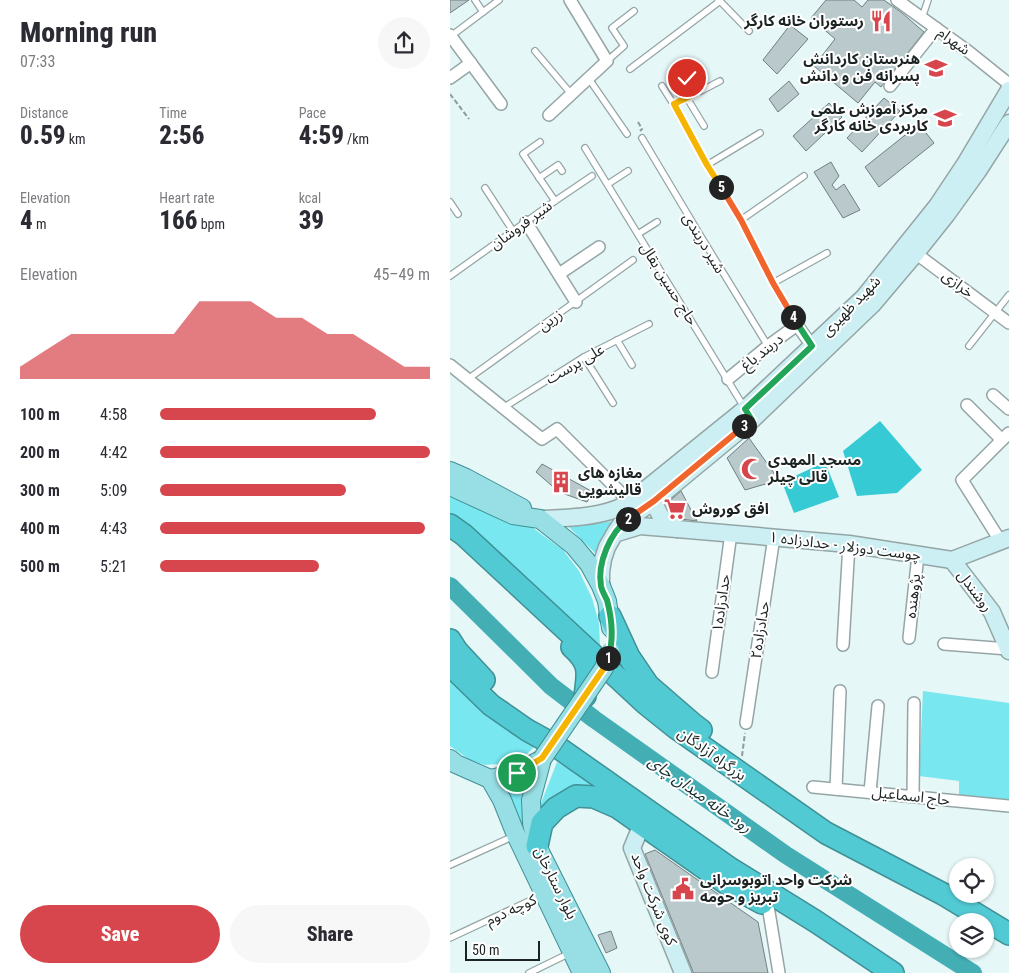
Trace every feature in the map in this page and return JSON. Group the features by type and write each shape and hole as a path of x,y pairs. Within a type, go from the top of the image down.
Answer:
{"highway":[{"name":"بزرگراه آزادگان","path":"450,525 464,535 646,704 676,728 826,833 943,894 1009,934"},
{"path":"450,536 580,654 586,663 588,675 585,696"},
{"path":"610,616 629,657 648,685 693,724 844,829 900,861 943,894"},
{"path":"450,640 457,651 549,752"},
{"path":"450,665 491,705 527,730 549,752 815,921 893,973"},
{"path":"536,846 542,823 556,808 576,796 594,797 617,807 727,884 768,906 815,921"}],"main road":[{"name":"شهید ظهیری","path":"601,586 601,572 607,546 621,524 654,501 815,351 872,306 911,250 1009,90"},
{"name":"شهید ظهیری","path":"911,250 967,185 1009,123"},
{"name":"شهید ظهیری","path":"540,519 601,513 616,509 630,502 748,415"},
{"path":"450,471 517,504 540,519 574,546 589,564 601,586 607,601 612,636 610,651 604,668 549,752 517,773 490,779 452,763"},
{"path":"450,486 513,515 540,519"},
{"path":"654,501 658,513 666,522 677,529"},
{"name":"چوست دوزلار - حدادزاده ۱","path":"614,533 640,526 731,533 849,544 952,560 1005,540"},
{"name":"روشندل","path":"952,560 992,612 1009,650"},
{"name":"بلوار ستارخان","path":"549,752 531,800 536,846 601,973"},
{"name":"بلوار ستارخان","path":"490,779 502,800 516,835 582,973"},
{"name":"کوی شرکت واحد","path":"642,824 632,848 683,973"}],"street":[{"path":"549,115 607,61 570,0"},
{"name":"شهرام","path":"897,0 1009,84"},
{"path":"890,86 936,28"},
{"path":"450,35 501,104"},
{"path":"450,78 471,63"},
{"path":"526,222 576,302"},
{"path":"559,274 599,247"},
{"name":"خرازی","path":"911,250 1009,323"},
{"name":"دربند باغ","path":"728,379 797,325 815,351"},
{"path":"450,365 542,439 557,429 630,502"},
{"path":"993,395 1009,409"},
{"path":"968,404 1006,436 962,480 1005,540"},
{"name":"حدادزاده۱","path":"712,672 731,533"},
{"name":"حدادزاده۲","path":"746,723 774,537"},
{"path":"843,645 849,544"},
{"name":"پژوهنده","path":"909,638 918,555"},
{"path":"944,644 1009,650"},
{"path":"836,789 840,691"},
{"path":"913,796 914,703"},
{"path":"870,792 878,706"},
{"name":"حاج اسماعیل","path":"813,786 1009,806"},
{"path":"768,906 779,973"}],"lane":[{"path":"475,0 483,12"},
{"path":"450,35 499,0"},
{"path":"922,18 928,0"},
{"path":"630,70 719,1 749,31"},
{"path":"607,61 624,46 612,28 634,11"},
{"path":"535,51 572,94"},
{"path":"589,79 627,134"},
{"path":"674,104 720,81"},
{"name":"دربند باغ","path":"662,86 741,220 797,325"},
{"path":"687,98 704,126"},
{"path":"707,165 760,133"},
{"name":"شیر دربندی","path":"642,138 768,346"},
{"path":"540,142 523,154 555,201"},
{"name":"حاج حسین بقال","path":"586,148 728,379 748,415"},
{"path":"539,178 558,165 562,171"},
{"path":"608,184 628,171"},
{"name":"شیر فروشان","path":"450,276 592,176"},
{"path":"741,220 804,176"},
{"path":"485,188 513,231"},
{"path":"450,202 458,214"},
{"path":"638,234 657,222"},
{"path":"773,283 827,253"},
{"name":"زرین","path":"468,379 633,260"},
{"path":"969,346 1009,295"},
{"name":"علی پرست","path":"504,408 584,356 649,324"},
{"path":"617,340 632,365"},
{"path":"584,356 613,403"},
{"path":"450,865 516,835"},
{"name":"کوچه دوم","path":"450,938 544,894"},
{"path":"530,973 572,952"}],"path":[{"path":"682,71 696,93"},
{"path":"687,78 695,73"},
{"path":"450,94 469,119"},
{"path":"741,758 746,723"}],"shaded area":[{"path":"880,421 922,470 897,493 857,496 843,451"},
{"path":"825,462 839,497 794,513 782,482"},
{"path":"450,494 484,501 533,528 563,550 579,571 592,598 599,623 600,646 567,619 458,519 450,514"},
{"path":"614,521 599,557 569,527"},
{"path":"450,671 538,743 527,754 511,763 485,765 470,760 450,746"},
{"path":"923,691 1009,703 1009,802 959,797 959,781 919,776"},
{"path":"557,762 608,792 538,811"},
{"path":"525,775 521,801 523,817 536,856 515,816 504,785"}],"building":[{"path":"450,0 469,0 450,13"},
{"path":"826,0 854,0 862,7 868,0 884,0 924,32 881,87 875,82 858,103 814,66 835,39 811,18"},
{"path":"790,25 808,39 777,74 763,60"},
{"path":"789,81 799,94 778,112 769,99"},
{"path":"884,98 900,111 862,152 847,138"},
{"path":"829,103 842,117 806,151 793,136"},
{"path":"919,124 934,143 879,187 865,167"},
{"path":"831,162 839,176 832,185 836,190 844,184 860,210 843,218 814,172"},
{"name":"مسجد المهدی قالی چیلر","path":"749,438 779,480 745,490 727,458"},
{"name":"مغازه های قالیشویی","path":"542,464 593,492 587,502 559,492 536,472"},
{"path":"681,491 697,521 680,519 667,506 666,504"},
{"name":"شرکت واحد اتوبوسرانی تبریز و حومه","path":"655,850 758,922 768,973 693,973 645,854"},
{"path":"611,931 617,948 606,953 598,935"}],"waterway":[{"name":"رود خانه میدان چای","path":"450,586 551,686 594,719 786,855 973,973"}],"place":[{"name":"رستوران خانه کارگر","path":"881,21"},
{"name":"هنرستان کاردانش پسرانه فن و دانش","path":"936,68"},
{"name":"مرکز آموزش علمی کاربردی خانه کارگر","path":"945,118"},
{"name":"مسجد المهدی قالی چیلر","path":"752,469"},
{"name":"مغازه های قالیشویی","path":"561,482"},
{"name":"افق کوروش","path":"675,509"},
{"name":"شرکت واحد اتوبوسرانی تبریز و حومه","path":"683,889"}],"route":[{"path":"517,773 542,758 604,668 610,651 612,636 607,601 601,586 601,572 607,546 614,533 621,524 654,501 752,420 745,409 812,346 797,325 773,283 741,220 707,165 674,104 696,93 687,78"}]}
